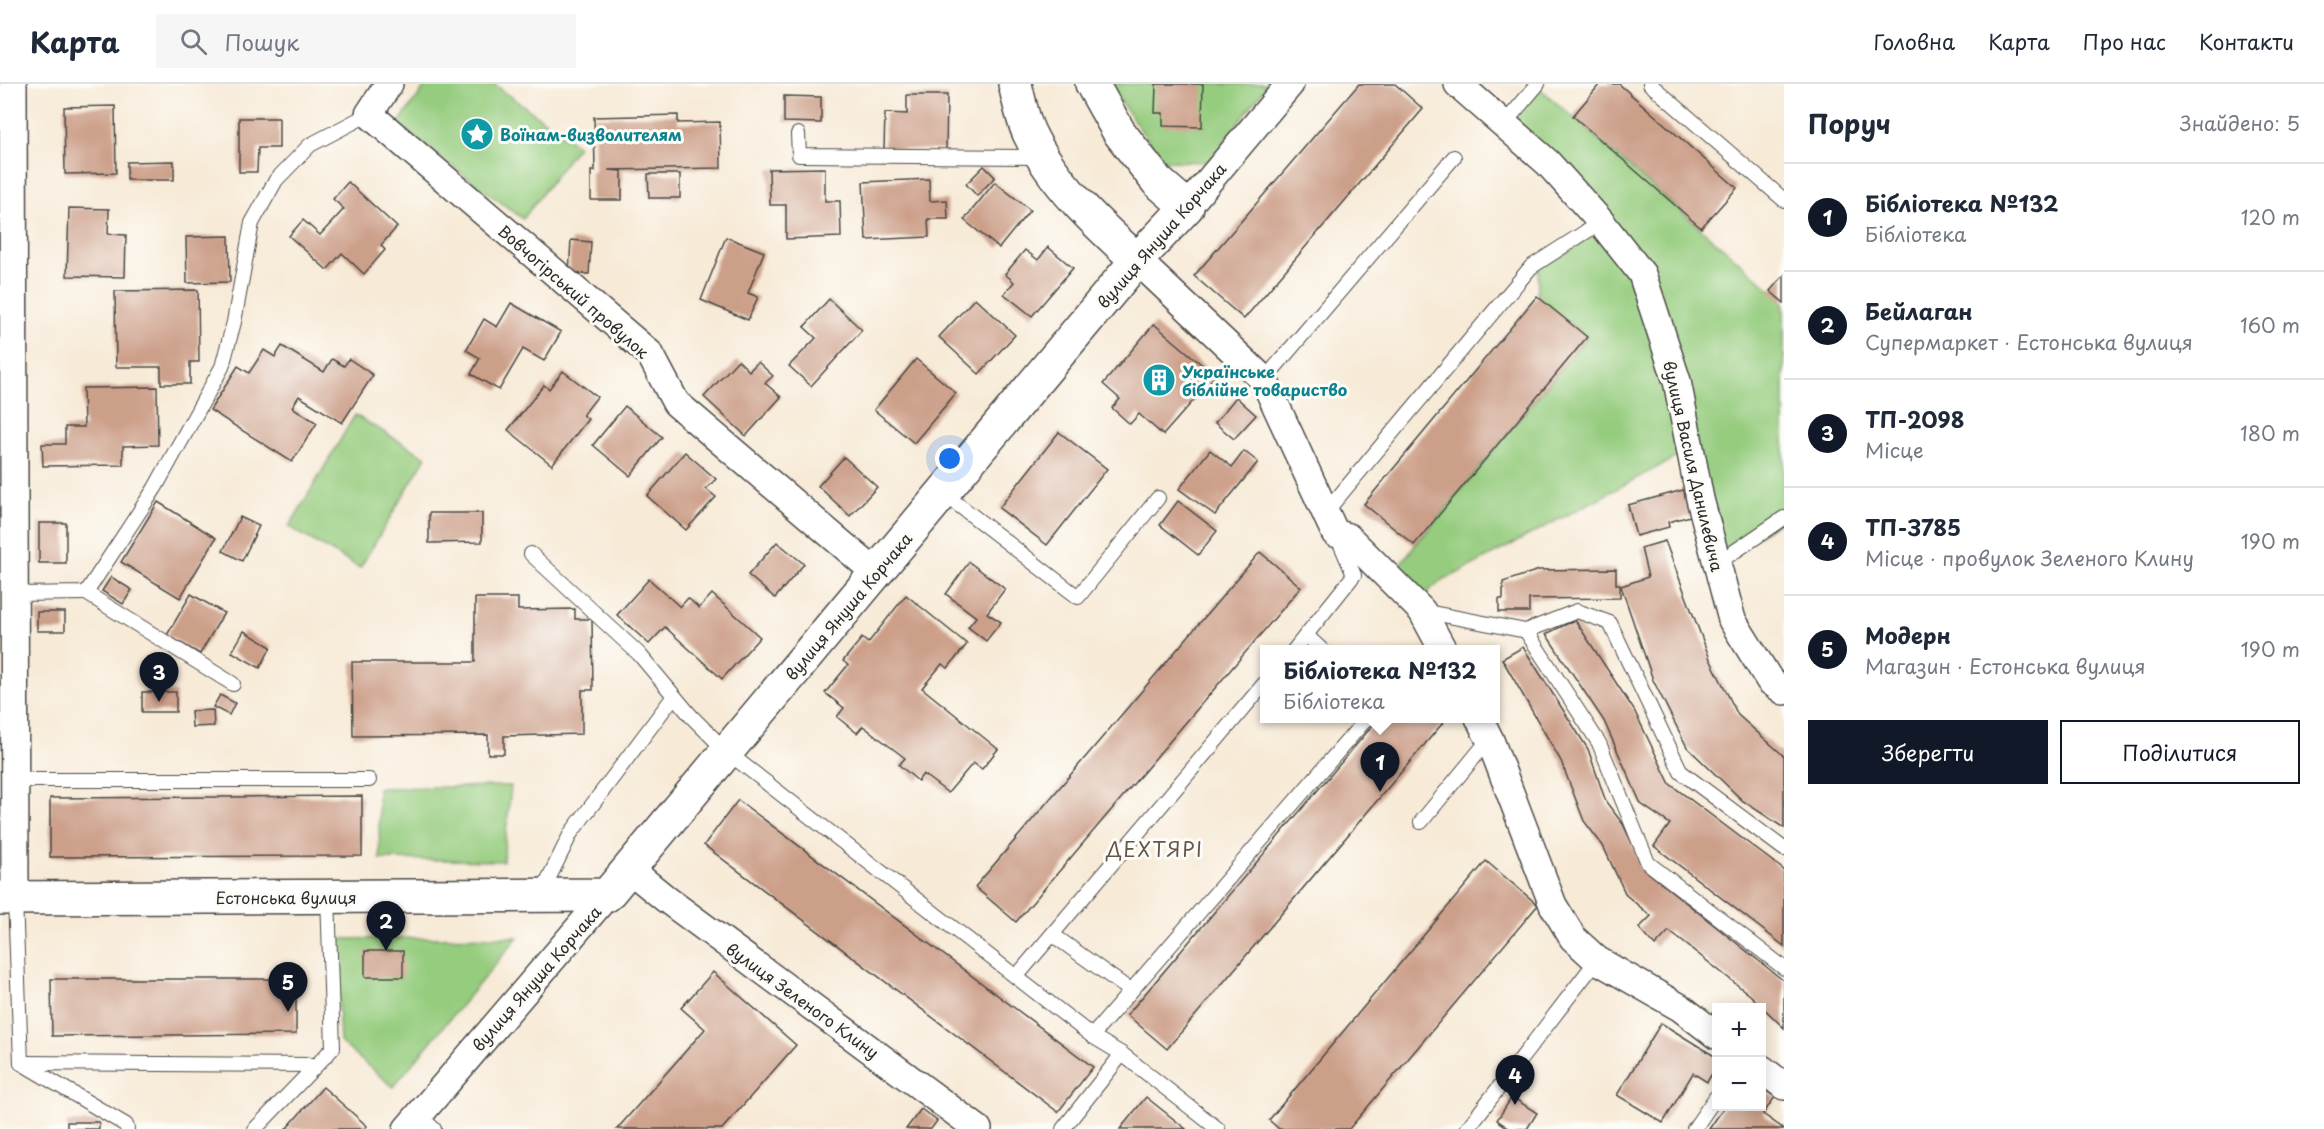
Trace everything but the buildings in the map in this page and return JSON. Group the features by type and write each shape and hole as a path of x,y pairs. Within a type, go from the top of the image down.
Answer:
{"street":[{"path":"8,898 16,780 10,605 7,395 7,246 14,84"},
{"path":"369,114 389,84"},
{"path":"1015,84 1028,132 1042,157 1069,192 1112,237 1264,380 1330,523 1348,537 1422,610 1440,645"},
{"path":"1092,84 1119,132 1150,173 1187,207"},
{"name":"вулиця Януша Корчака","path":"420,1124 607,895 1137,260 1187,207 1290,84"},
{"name":"вулиця Василя Данилевича","path":"1459,84 1548,163 1601,222 1642,274 1677,381 1700,499 1732,620 1770,681 1784,691"},
{"name":"Вовчогірський провулок","path":"369,114 650,354 676,403 876,573"},
{"path":"1485,729 1552,905 1573,938 1597,960 1681,1008 1712,1032"},
{"name":"вулиця Зеленого Клину","path":"629,869 666,899 978,1129"},
{"name":"Естонська вулиця","path":"8,898 607,895"},
{"path":"1766,1073 1784,1086"}],"lane":[{"path":"1504,124 1538,84"},
{"path":"1650,84 1784,200"},
{"path":"86,593 154,488 222,367 234,322 252,223 276,180 310,145 369,114"},
{"path":"798,134 799,155 1042,157"},
{"path":"1264,380 1454,158"},
{"path":"1298,645 1354,575 1330,523 1531,267 1601,222"},
{"path":"943,493 1078,597 1158,498"},
{"path":"1716,564 1784,518"},
{"path":"531,554 639,654 708,735 727,752 1092,1036 1122,1054 1218,1129"},
{"path":"10,605 86,593 233,684"},
{"path":"1422,610 1527,631 1577,611 1610,623 1681,772 1784,849"},
{"path":"1527,631 1599,743 1648,863 1784,968"},
{"path":"1306,635 1317,645"},
{"path":"1016,977 1260,689"},
{"path":"540,896 570,833 674,696"},
{"path":"1092,1036 1363,723"},
{"path":"1421,822 1481,749 1485,729"},
{"path":"16,780 369,780"},
{"path":"255,1129 333,1048 328,896"},
{"path":"8,898 21,1063"},
{"path":"1053,935 1131,991"},
{"path":"1467,1129 1597,960"},
{"path":"1063,1129 1122,1054"},
{"path":"21,1063 316,1065"},
{"path":"21,1063 126,1125 127,1129"},
{"path":"1694,1129 1712,1103"}],"green space":[{"path":"427,84 494,84 578,146 523,219 397,125"},
{"path":"1108,84 1268,84 1209,162 1163,161"},
{"path":"1537,86 1784,301 1784,518 1722,561 1690,450 1437,584 1415,603 1390,576 1587,337 1537,296 1539,262 1601,222 1504,124"},
{"path":"355,415 426,457 360,568 289,527"},
{"path":"511,786 503,861 380,859 378,788"},
{"path":"518,937 393,1087 340,1042 335,939"}],"place":[{"name":"Воїнам-визволителям","path":"477,134"},
{"name":"Українське біблійне товариство","path":"1159,380"},
{"name":"ТП-2098","path":"159,702"},
{"name":"Бібліотека №132","path":"1380,792"},
{"name":"Бейлаган","path":"386,951"},
{"name":"Модерн","path":"288,1012"},
{"name":"ТП-3785","path":"1515,1105"}],"district":[{"name":"ДЕХТЯРІ","path":"1155,849"}]}
